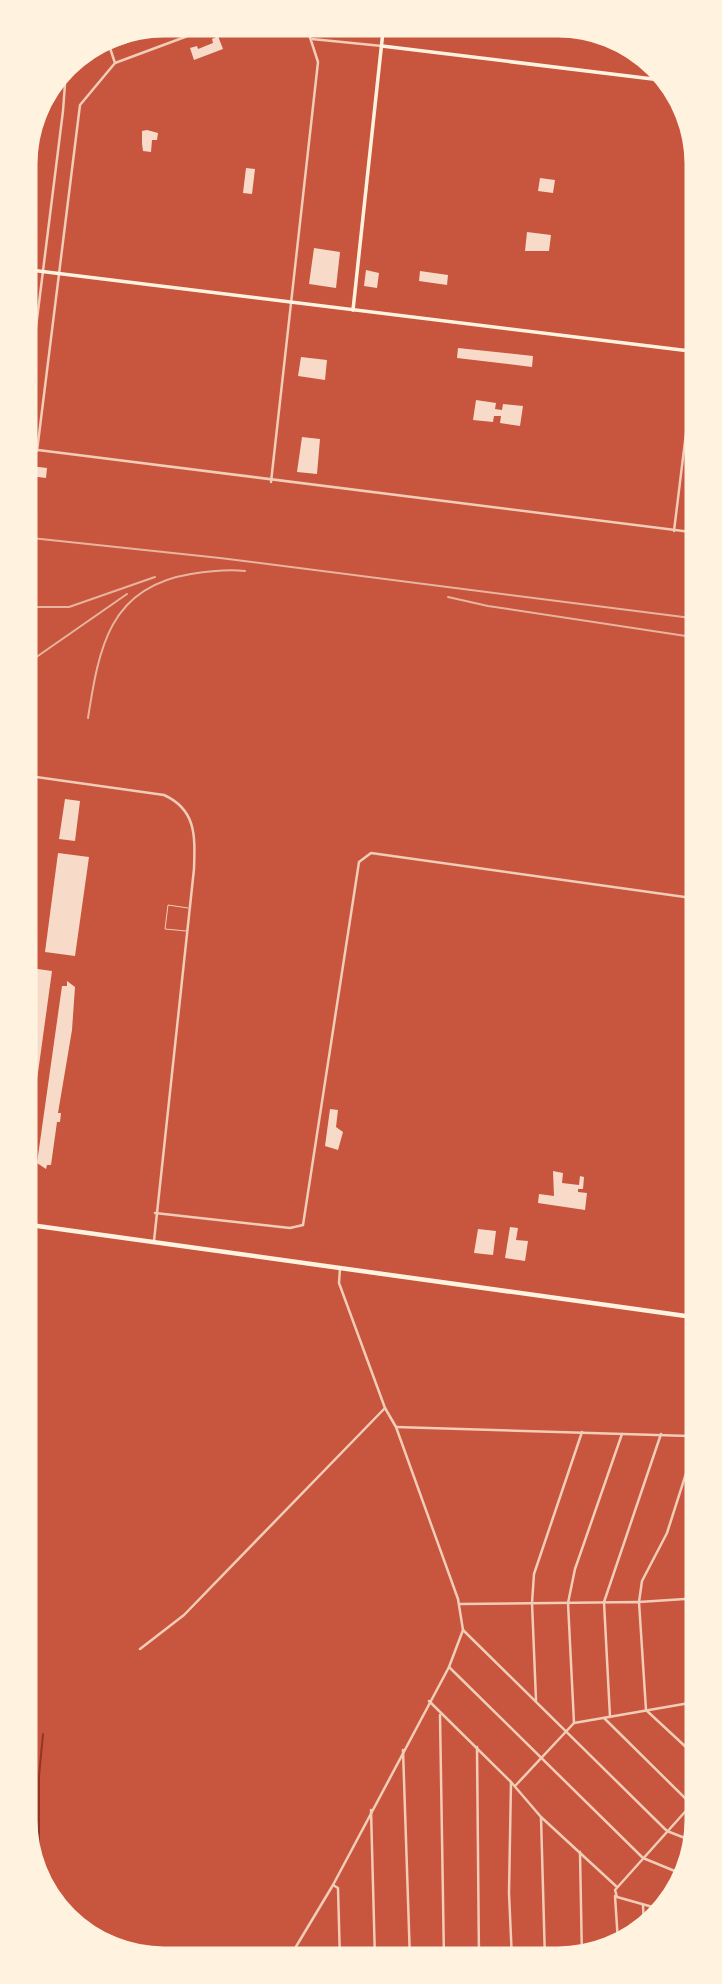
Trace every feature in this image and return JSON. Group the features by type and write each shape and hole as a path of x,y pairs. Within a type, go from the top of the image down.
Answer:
{"highway":[{"path":"33,1224 688,1316"}],"main road":[{"path":"353,310 383,33"},
{"path":"382,46 657,80"},
{"path":"34,271 689,351"}],"street":[{"path":"37,451 80,106 115,63 196,33"},
{"path":"271,482 317,62 310,33"},
{"path":"105,48 146,34"},
{"path":"312,39 382,46"},
{"path":"110,48 115,63"},
{"path":"34,344 64,81"},
{"path":"674,531 689,415"},
{"path":"34,450 689,532"},
{"path":"34,777 152,792 177,801 192,822 194,869 154,1241"},
{"path":"155,1213 290,1228 303,1224 359,862 371,853 689,898"},
{"path":"293,1951 333,1885 371,1809 449,1667 463,1630 459,1604 396,1427 386,1408 339,1283 340,1268"},
{"path":"140,1649 184,1615 386,1408"},
{"path":"396,1427 688,1435"},
{"path":"536,1700 532,1603 534,1574 582,1433"},
{"path":"574,1723 568,1603 575,1569 622,1434"},
{"path":"610,1717 604,1602 660,1434"},
{"path":"688,1467 667,1533 642,1581 639,1602 646,1710 688,1749"},
{"path":"459,1604 639,1602 688,1599"},
{"path":"463,1630 667,1831 688,1839"},
{"path":"449,1667 643,1858 678,1872"},
{"path":"429,1701 477,1747 541,1816 580,1850 616,1888 617,1897 654,1908"},
{"path":"514,1786 565,1729 574,1723 688,1703"},
{"path":"440,1714 444,1951"},
{"path":"604,1718 688,1801"},
{"path":"477,1747 479,1951"},
{"path":"403,1749 410,1951"},
{"path":"511,1782 509,1893 512,1951"},
{"path":"618,1936 616,1888 688,1807"},
{"path":"371,1809 375,1951"},
{"path":"541,1816 545,1951"},
{"path":"580,1850 582,1948"},
{"path":"333,1885 338,1888 340,1951"},
{"path":"643,1905 644,1918"}],"lane":[{"path":"187,931 165,929 168,905 190,908"}],"building":[{"path":"218,36 223,49 194,60 190,48 197,46 198,49 213,43 212,39"},
{"path":"142,131 158,133 157,140 152,140 151,152 143,151"},
{"path":"246,168 255,169 252,194 243,193"},
{"path":"540,178 555,180 553,193 538,191"},
{"path":"527,232 551,235 549,251 525,251"},
{"path":"314,248 340,252 336,288 309,284"},
{"path":"366,270 379,273 377,288 364,286"},
{"path":"420,271 448,275 447,285 419,281"},
{"path":"458,348 533,356 532,367 457,358"},
{"path":"301,357 327,360 325,380 298,376"},
{"path":"476,400 496,403 495,409 502,410 503,404 523,406 520,426 500,423 501,416 494,416 493,422 473,420"},
{"path":"302,437 320,439 317,474 297,472"},
{"path":"34,466 47,468 46,478 34,476"},
{"path":"65,799 80,801 75,841 59,839"},
{"path":"58,853 89,857 75,956 45,952"},
{"path":"34,968 52,971 33,1106"},
{"path":"67,981 75,987 72,1030 58,1113 61,1113 60,1122 57,1122 51,1165 47,1165 46,1169 37,1163 62,986 67,986"},
{"path":"330,1109 338,1110 336,1127 343,1132 338,1150 325,1146"},
{"path":"553,1171 563,1173 562,1183 579,1185 580,1176 584,1177 583,1189 578,1189 578,1192 587,1193 585,1210 538,1203 539,1194 554,1196"},
{"path":"510,1227 518,1228 516,1240 528,1241 525,1261 505,1258"},
{"path":"478,1229 496,1231 493,1255 474,1253"}],"waterway":[{"path":"39,1858 39,1776 43,1734"}],"railway":[{"path":"34,538 220,558 689,618"},
{"path":"88,718 104,645 125,607 142,592 163,581 205,572 245,571"},
{"path":"34,607 69,607 155,577"},
{"path":"34,659 127,594"},
{"path":"448,597 488,606 689,636"}]}
